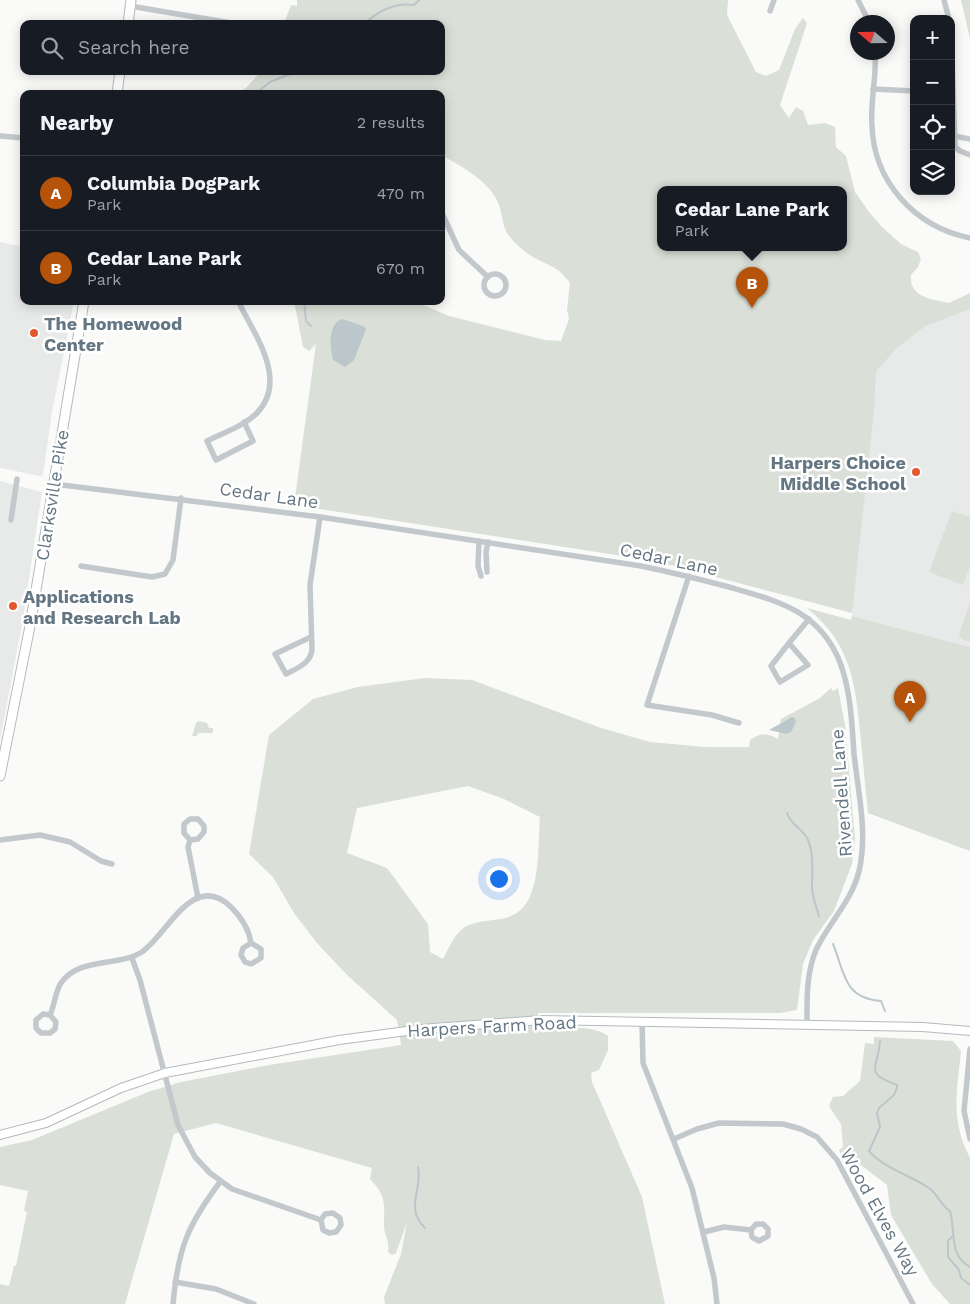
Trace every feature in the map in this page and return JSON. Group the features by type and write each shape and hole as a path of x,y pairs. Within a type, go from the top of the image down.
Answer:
{"main road":[{"path":"129,20 131,3"},
{"path":"118,90 119,75"},
{"name":"Clarksville Pike","path":"0,776 20,685 83,305"},
{"name":"Harpers Farm Road","path":"0,1135 46,1123 121,1088 164,1073 339,1040 422,1029 508,1021 642,1021 923,1027 970,1031"}],"street":[{"path":"770,11 774,0"},
{"path":"858,0 866,15"},
{"path":"944,0 948,15"},
{"path":"131,3 217,20"},
{"path":"875,60 872,124 874,149 892,188 909,208 931,224 944,231 970,238"},
{"path":"873,89 910,91"},
{"path":"0,136 20,138"},
{"path":"955,136 970,139"},
{"path":"955,140 957,149 970,155"},
{"path":"445,220 459,250 488,277"},
{"path":"240,305 266,360 271,379 270,388 262,406 244,422 207,441 216,460 253,441 244,422"},
{"path":"11,520 17,479"},
{"name":"Cedar Lane","path":"54,484 181,498 641,566 689,576 781,602 809,619"},
{"path":"81,566 152,577 165,574 170,568 172,560 181,498"},
{"path":"311,637 276,654 286,674 309,660 312,650 310,585 320,518"},
{"path":"479,541 478,566 481,576"},
{"path":"487,572 488,542"},
{"path":"689,576 647,704 712,715 739,723"},
{"path":"789,643 808,665 780,682 771,666 789,643 809,619"},
{"name":"Rivendell Lane","path":"807,1024 808,980 812,961 820,942 852,890 859,872 862,850 848,692 833,648 809,619"},
{"path":"0,840 14,840 35,835 55,838 75,844 101,861 112,864"},
{"path":"190,840 189,856 198,898"},
{"path":"50,1015 58,989 72,972 81,968 132,958 157,940 185,904 198,898 213,898 231,907 247,928 250,943"},
{"path":"132,958 183,1136 202,1166 220,1182 255,1199 321,1220"},
{"path":"642,1021 643,1063 692,1188 714,1278 717,1304"},
{"path":"970,1050 964,1111 970,1139"},
{"name":"Wood Elves Way","path":"674,1139 696,1129 719,1123 783,1124 801,1129 817,1137 837,1160 913,1304"},
{"path":"173,1304 180,1252 189,1228 220,1182"},
{"path":"704,1232 724,1227 751,1230"},
{"path":"175,1282 216,1289 254,1304"}],"shaded area":[{"path":"297,0 728,0 727,15 756,72 766,76 779,70 795,29 803,18 807,23 780,105 789,118 796,107 803,111 808,125 825,123 835,127 836,147 846,156 855,192 882,227 901,244 918,252 921,259 918,267 911,275 911,283 918,293 949,303 970,293 970,309 925,326 897,348 876,371 874,410 852,613 655,561 294,505 316,344 309,351 303,347 295,305 423,305 449,316 545,340 561,341 569,319 567,310 570,283 560,272 533,257 516,244 505,230 499,205 489,189 474,176 445,157 445,90 243,90 257,75 445,75 445,20 285,20 291,5 297,6"},
{"path":"961,0 970,0 970,39"},
{"name":"The Homewood Center","path":"0,242 20,246 20,305 73,305 52,412 43,475 0,468"},
{"name":"Harpers Choice Middle School","path":"970,297 970,647 852,616 871,332"},
{"path":"342,319 363,326 366,329 354,360 345,367 333,360 331,349 332,331 337,322"},
{"name":"Applications and Research Lab","path":"0,481 42,492 22,625 0,740"},
{"path":"952,511 970,517 970,566 963,585 929,572"},
{"path":"970,603 970,642 962,639 959,634"},
{"path":"807,608 851,620 852,616 970,647 970,851 868,813 856,696 848,664 833,635"},
{"path":"425,678 472,680 601,728 650,742 705,747 749,747 750,740 761,735 778,739 781,719 820,698 831,688 833,691 838,688 845,725 855,839 852,864 834,911 813,940 803,964 797,1010 780,1013 538,1013 538,1030 583,1028 601,1032 608,1036 608,1050 599,1070 591,1073 592,1082 642,1197 665,1304 385,1304 384,1297 401,1254 407,1222 396,1253 392,1255 388,1252 388,1243 384,1229 382,1196 370,1179 372,1168 216,1123 174,1134 125,1304 0,1304 0,1284 9,1286 14,1266 16,1266 27,1212 24,1211 28,1191 0,1185 0,1147 32,1140 148,1092 181,1082 269,1065 401,1045 397,1020 346,974 317,943 294,913 273,877 249,854 269,735 313,699 358,687","holes":["468,786 504,799 540,817 537,866 531,894 525,905 518,912 501,919 483,921 465,927 455,937 443,959 430,952 428,924 387,868 347,853 357,808"]},
{"path":"792,717 795,718 796,722 791,732 787,734 769,730"},
{"path":"199,721 207,723 209,728 213,728 213,733 198,733 197,736 192,736 196,723"},
{"path":"874,1037 953,1041 961,1051 956,1105 960,1131 970,1158 970,1304 950,1304 932,1284 891,1215 887,1185 857,1162 848,1167 839,1150 843,1147 841,1124 829,1106 833,1097 843,1096 860,1081 865,1043 874,1044"}],"waterway":[{"path":"369,20 387,8 407,4 414,5 419,0"},
{"path":"260,90 270,82 288,75"},
{"path":"304,305 306,321 311,326"},
{"path":"787,813 791,821 806,836 810,845 813,894 819,916"},
{"path":"833,944 843,974 852,989 859,995 881,1001 885,1011"},
{"path":"880,1041 876,1073 886,1081 897,1085 897,1088 894,1095 879,1108 877,1113 880,1127 869,1151 882,1163 922,1183 935,1193 950,1211 958,1256 970,1267"},
{"path":"418,1167 419,1176 415,1206 419,1220 425,1228"},
{"path":"953,1236 948,1241 948,1257 959,1270 961,1278 970,1285"}],"place":[{"name":"Cedar Lane Park","path":"752,308"},
{"name":"The Homewood Center","path":"34,333"},
{"name":"Harpers Choice Middle School","path":"916,472"},
{"name":"Applications and Research Lab","path":"13,606"},
{"name":"Columbia DogPark","path":"910,722"}]}
